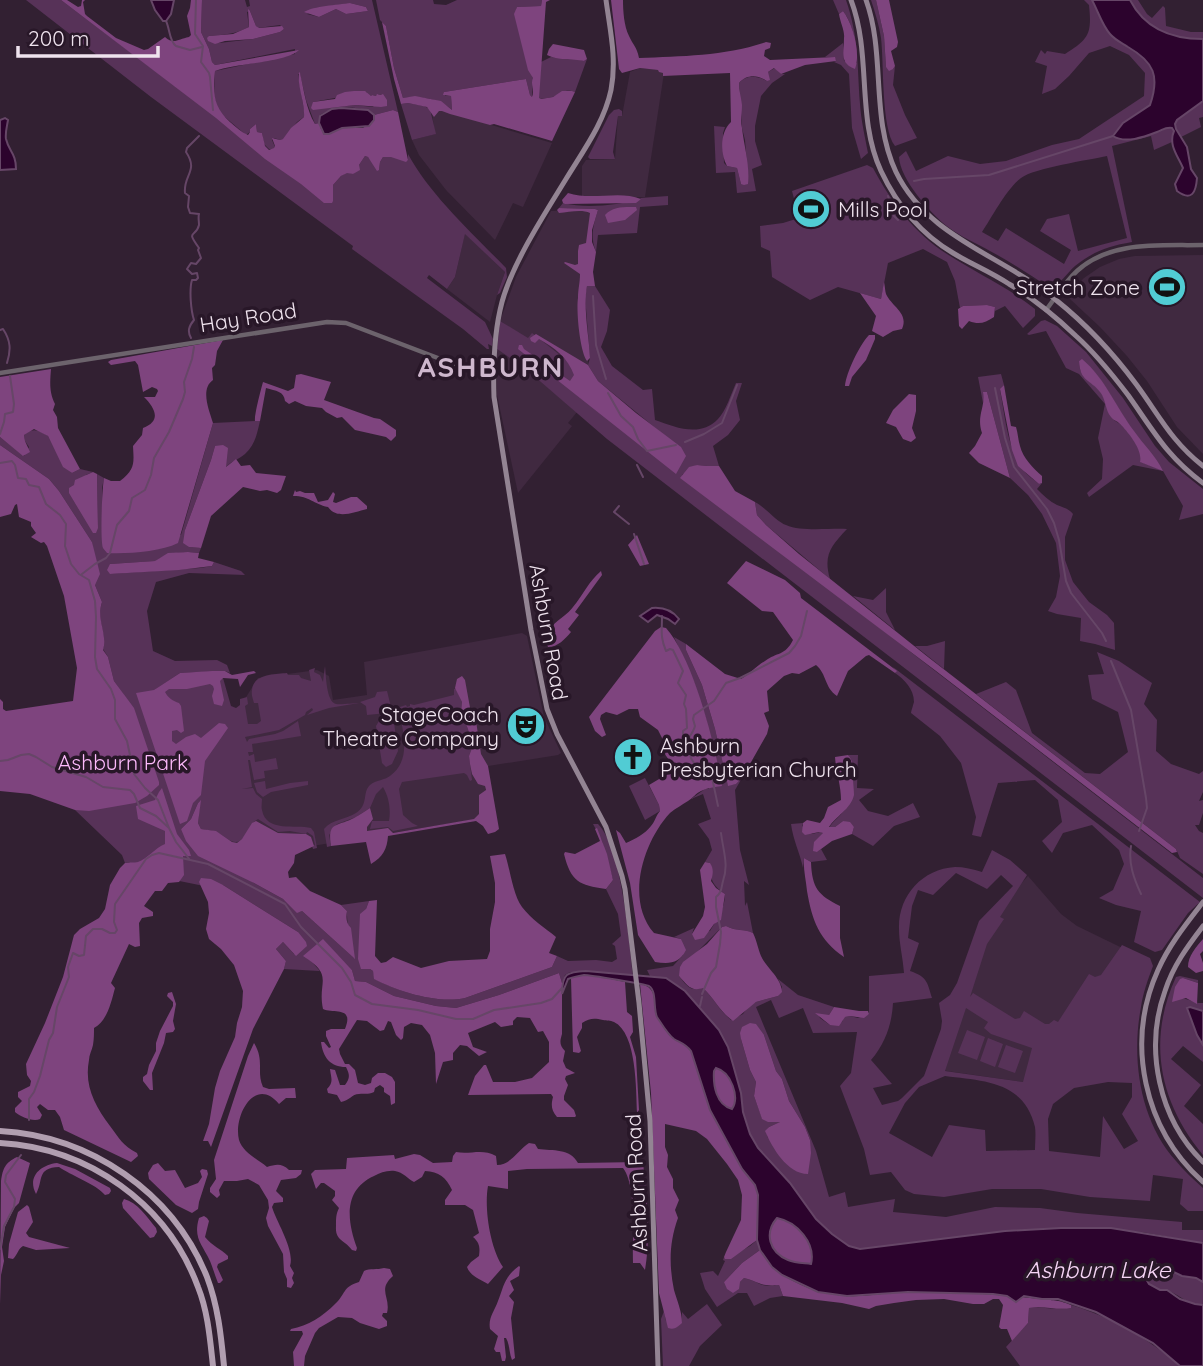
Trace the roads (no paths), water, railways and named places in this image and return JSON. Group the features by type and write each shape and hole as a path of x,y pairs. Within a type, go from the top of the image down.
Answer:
{"main road":[{"name":"Ashburn Road","path":"606,0 614,52 613,78 607,102 597,128 535,231 505,292 498,326 494,379 495,411 544,696 553,724 597,807 611,841 625,890 650,1121 658,1366"},
{"path":"851,0 863,52 870,139 875,158 889,187 906,212 928,235 954,253 1012,285 1078,338 1118,381 1163,447 1203,483"},
{"path":"866,0 876,39 883,133 903,184 930,218 1055,299 1100,340 1137,385 1171,436 1203,466"},
{"path":"1203,902 1174,941 1157,971 1147,1002 1141,1039 1147,1090 1159,1123 1174,1151 1203,1182"},
{"path":"1203,926 1184,951 1167,984 1158,1018 1156,1051 1160,1083 1171,1116 1186,1143 1203,1162"},
{"path":"0,1131 46,1137 86,1151 132,1178 160,1204 183,1232 207,1278 218,1315 225,1366"},
{"path":"0,1143 47,1149 82,1162 117,1182 150,1210 174,1239 194,1277 207,1318 213,1366"}],"street":[{"path":"1046,310 1076,272 1107,254 1140,247 1203,245"},
{"name":"Hay Road","path":"0,373 327,322 346,323 494,379"}],"water":[{"path":"151,0 174,0 171,14 166,21 163,21 155,10"},
{"path":"1092,0 1130,0 1143,18 1161,30 1181,37 1203,39 1203,101 1175,124 1187,147 1191,169 1197,178 1192,194 1186,196 1177,191 1175,184 1183,168 1173,146 1172,128 1135,139 1113,136 1123,123 1150,105 1154,78 1144,58 1110,34"},
{"path":"332,109 368,110 374,115 374,120 369,126 342,128 324,134 319,123 320,116"},
{"path":"0,120 8,120 6,139 15,159 16,169 0,170"},
{"path":"652,608 667,610 679,619 675,624 657,615 648,622 640,616"},
{"name":"Ashburn Lake","path":"586,971 666,978 685,991 719,1030 728,1047 741,1093 743,1112 758,1148 790,1183 816,1219 849,1246 860,1249 1005,1231 1061,1228 1111,1228 1203,1243 1203,1282 1182,1276 1155,1263 1143,1268 1142,1272 1149,1284 1160,1290 1167,1290 1180,1299 1203,1305 1203,1366 1180,1366 1153,1343 1096,1312 1058,1299 1024,1296 1016,1302 1007,1296 993,1294 908,1292 847,1296 818,1292 782,1275 772,1267 760,1250 757,1240 758,1195 755,1185 742,1169 710,1110 691,1051 672,1037 657,1017 651,988 638,983 584,975 568,979 562,994 567,975","holes":["716,1068 726,1074 733,1086 735,1098 732,1109 722,1103 717,1094 714,1076","777,1218 798,1229 808,1241 811,1264 791,1261 776,1252 770,1242 770,1236"]},
{"path":"1187,1008 1203,1011 1203,1045"}],"waterway":[{"path":"196,0 195,34 203,46 201,62 209,73 213,110"},
{"path":"166,21 176,46 190,50 202,47"},
{"path":"191,338 189,329 194,320 191,284 192,280 198,278 197,273 192,274 187,269 191,263 196,264 201,258 192,236 198,229 199,214 190,213 189,196 185,193 191,169 190,158 186,152 199,136"},
{"path":"914,181 989,175 1113,136"},
{"path":"888,196 894,216 898,220"},
{"path":"593,296 596,345 606,379"},
{"path":"0,330 3,329 9,342 7,363"},
{"path":"82,574 110,553 117,525 129,511 132,498 145,490 154,458 183,399 184,382 194,347"},
{"path":"0,434 5,414 13,412 10,376"},
{"path":"685,442 722,423 737,385"},
{"path":"995,388 1014,467 1047,509 1059,540 1066,581 1071,593 1106,641"},
{"path":"608,393 647,451 676,445"},
{"path":"0,463 12,461 18,478 26,479 29,485 39,487 46,504 60,515 66,524 65,546 71,564 79,574 89,580 95,601 97,669 115,700 115,719 127,741 134,774 158,800 169,828"},
{"path":"637,465 643,477"},
{"path":"619,506 614,512 629,524"},
{"path":"634,534 644,564"},
{"path":"718,806 710,768 699,769 689,754 688,741 695,726 694,715 714,701 726,683 789,653 801,636 807,611"},
{"path":"662,616 664,646 666,651 673,650 683,671 678,683 686,695 684,704 687,728 683,731 683,736 688,743"},
{"path":"1111,661 1131,710 1146,798 1147,808 1139,831"},
{"path":"0,761 29,754 52,767 86,777 103,787 130,790 140,808 156,816 169,828 190,860"},
{"path":"702,994 716,967 720,944 716,897 721,890 726,869 721,833"},
{"path":"1131,846 1132,871 1141,894"},
{"path":"29,1120 29,1099 40,1076 53,1033 57,1007 69,977 68,967 73,953 84,955 86,936 93,929 115,933 115,904 146,859 159,853 208,864 285,904 301,927 342,968 355,995 372,1004 418,1010 456,1019 473,1019 494,1010 541,1003 552,999 562,988"},
{"path":"700,1006 702,997"},
{"path":"0,1249 4,1226 15,1199 5,1182 6,1175 21,1155"}],"place":[{"name":"Mills Pool","path":"811,209"},
{"name":"Stretch Zone","path":"1167,287"},
{"name":"StageCoach Theatre Company","path":"526,726"},
{"name":"Ashburn Presbyterian Church","path":"633,757"}],"district":[{"name":"ASHBURN","path":"491,366"}],"park label":[{"name":"Ashburn Park","path":"123,762"}]}
